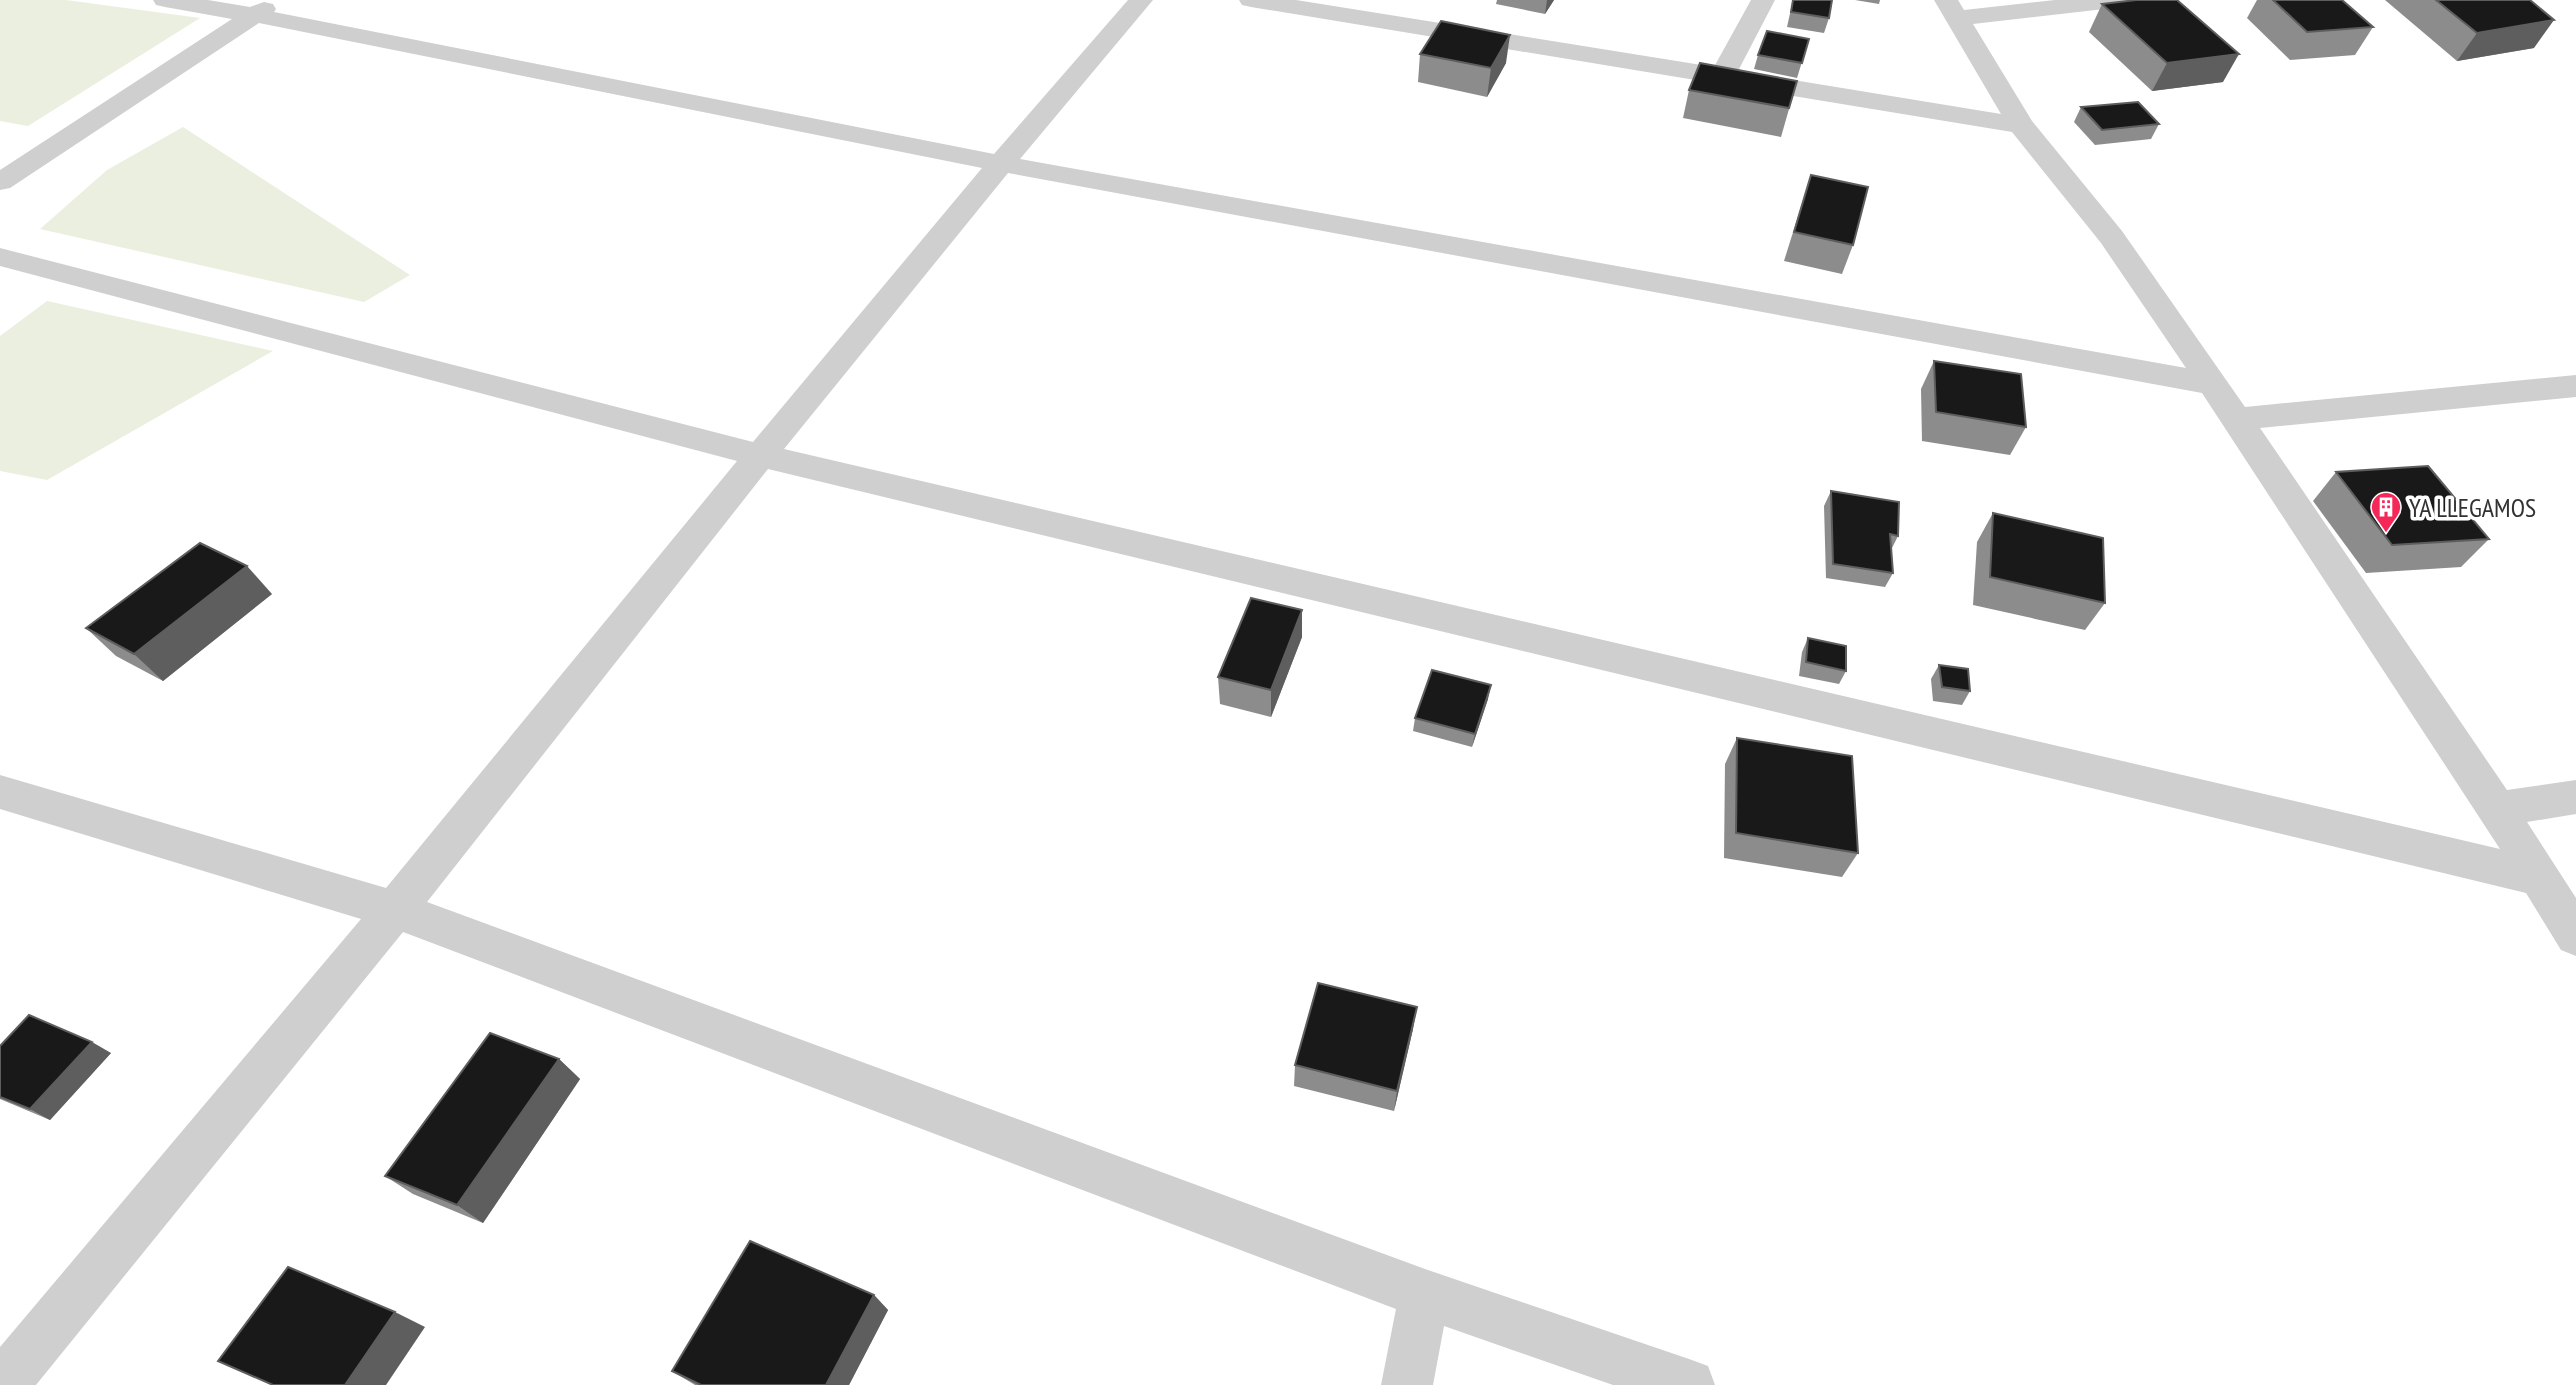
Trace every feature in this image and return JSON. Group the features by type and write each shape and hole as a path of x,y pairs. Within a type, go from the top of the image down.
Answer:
{"street":[{"path":"166,0 266,8 998,163 2213,384"},
{"path":"2,1385 395,910 998,163 1141,0"},
{"path":"1251,0 2021,125"},
{"path":"1722,77 1762,0"},
{"path":"2122,0 1951,9 2021,125 2112,237 2237,419 2497,809 2576,936"},
{"path":"0,182 266,8"},
{"path":"0,257 760,455 2538,877"},
{"path":"2237,419 2576,386"},
{"path":"0,792 395,910 1425,1294 1689,1385"},
{"path":"2497,809 2576,797"},
{"path":"1407,1385 1425,1294"}],"green space":[{"path":"0,0 66,0 200,18 28,126 0,121"},
{"path":"183,127 410,275 364,302 40,229 107,170"},
{"path":"47,301 273,351 47,480 0,471 0,336"}],"building":[{"path":"1793,0 1832,0 1829,18 1791,12"},
{"path":"2136,0 2177,0 2239,54 2167,63 2102,4"},
{"path":"2273,0 2342,0 2373,27 2307,32"},
{"path":"2436,0 2530,0 2554,20 2477,33"},
{"path":"1441,21 1510,35 1491,68 1420,54"},
{"path":"1767,31 1809,39 1802,63 1758,55"},
{"path":"1700,63 1797,81 1789,108 1689,90"},
{"path":"2138,102 2159,124 2102,130 2081,107"},
{"path":"1811,175 1868,187 1853,245 1794,232"},
{"path":"1934,361 2021,374 2026,427 1936,412"},
{"path":"2428,466 2489,539 2392,545 2336,472"},
{"path":"1831,491 1899,502 1898,536 1890,534 1893,573 1833,564"},
{"path":"1993,513 2103,538 2105,603 1990,577"},
{"path":"200,543 247,566 134,654 86,628"},
{"path":"1251,598 1302,610 1271,690 1218,677"},
{"path":"1808,638 1846,646 1846,671 1806,662"},
{"path":"1939,665 1968,669 1970,691 1942,687"},
{"path":"1432,670 1491,685 1475,734 1415,718"},
{"path":"1737,738 1852,756 1858,853 1736,833"},
{"path":"1318,983 1417,1007 1397,1091 1295,1065"},
{"path":"29,1015 92,1042 30,1109 0,1097 0,1046"},
{"path":"490,1033 559,1059 457,1205 385,1176"},
{"path":"750,1241 874,1295 826,1385 701,1385 672,1371"},
{"path":"288,1267 395,1312 345,1385 273,1385 218,1361"}],"place":[{"name":"YA LLEGAMOS","path":"2386,534"}]}
